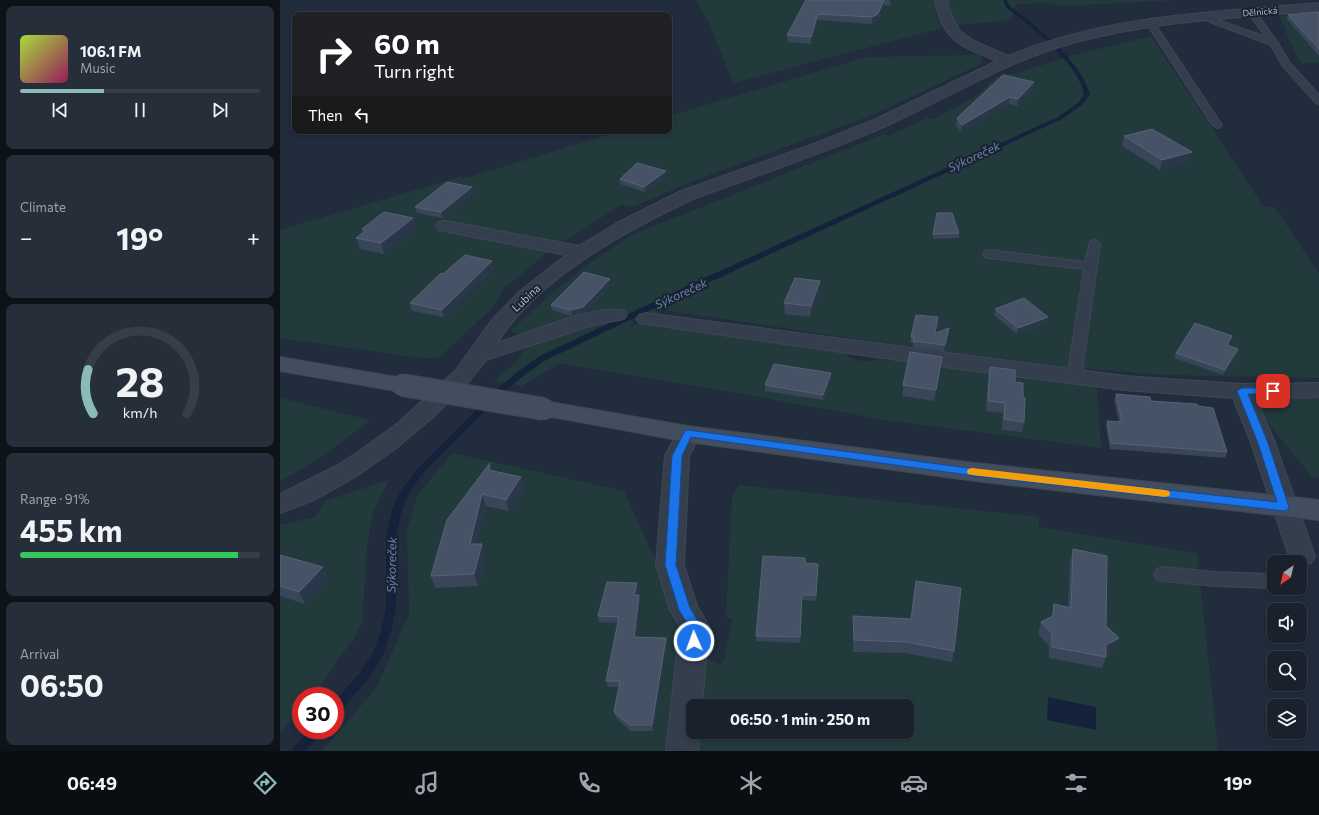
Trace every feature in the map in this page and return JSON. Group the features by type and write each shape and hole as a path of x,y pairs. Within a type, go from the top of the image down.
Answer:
{"main road":[{"path":"280,364 688,434 975,472 1319,510"}],"street":[{"path":"942,0 941,3 950,27 955,34 964,40 1008,61"},
{"name":"Dělnická","path":"1008,61 1038,49 1108,31 1202,17 1319,7"},
{"name":"Lubina","path":"280,504 342,474 385,446 418,420 466,372 497,328 511,312 540,285 582,252 620,228 659,207 687,195 887,120 1008,61"},
{"path":"445,226 582,252"},
{"path":"479,355 516,344 589,318 617,315"},
{"path":"646,319 1077,377 1172,387 1242,391 1319,390"},
{"path":"1242,391 1263,443 1299,555"},
{"path":"682,751 696,626 684,610 670,565 677,456 688,434"}],"lane":[{"path":"1252,13 1274,43 1285,63 1319,101"},
{"path":"1202,17 1274,43"},
{"path":"1151,24 1217,125"},
{"path":"1077,377 1076,365 1094,244"},
{"path":"989,254 1090,266"},
{"path":"1163,574 1216,579 1267,581"}],"green space":[{"path":"696,0 935,0 934,3 937,19 942,28 733,83 710,24"},
{"path":"945,0 1179,0 1061,6 1050,3 1016,4 1012,17 1005,21 954,25"},
{"path":"1319,12 1319,63 1301,63 1288,37 1280,16"},
{"path":"1151,36 1263,206 1273,207 1280,215 1319,274 1319,378 1164,375 1066,367 897,345 663,310 651,316 619,313 574,318 517,334 511,331 540,304 585,267 617,244 634,234 885,134 888,136 927,118 932,119 976,96 992,80 1001,75 1014,74 1074,55"},
{"path":"981,55 981,64 870,116 701,178 632,207 621,205 548,252 503,289 492,308 439,358 421,358 280,338 280,230 460,177 466,178 610,134 672,134 672,115 866,57"},
{"path":"615,318 635,321 627,326 642,324 660,326 844,353 852,358 862,361 881,359 1097,386 1101,448 885,420 560,363 522,386 495,381 517,361 524,349 584,324"},
{"path":"1319,391 1319,477 1312,477 1258,410 1267,394"},
{"path":"280,398 370,420 349,437 304,468 280,481"},
{"path":"452,453 624,491 663,577 670,616 686,639 674,751 322,751 332,739 344,739 344,725 377,687 409,614 407,532 417,496"},
{"path":"389,480 373,512 367,545 362,624 353,640 320,687 292,687 292,720 280,733 280,525 315,517 326,501"},
{"path":"739,485 1039,517 1039,527 1197,553 1218,751 696,751 697,739 914,739 914,699 701,699 703,657 721,665 724,660 732,619 726,617 732,497"}],"water":[{"path":"1048,697 1096,707 1096,730 1047,720"}],"building":[{"path":"806,0 884,0 878,14 872,17 818,14 811,37 787,35"},
{"path":"1319,13 1319,49 1288,15"},
{"path":"1003,75 1034,82 1018,99 1010,97 962,125 957,118"},
{"path":"1152,129 1192,152 1162,160 1124,136"},
{"path":"637,163 666,171 644,187 620,179"},
{"path":"447,182 472,187 441,212 415,207"},
{"path":"384,212 413,218 381,243 356,238 366,230 362,229"},
{"path":"937,213 952,213 959,233 933,234"},
{"path":"465,255 492,261 442,310 410,303 441,273 443,274"},
{"path":"584,272 610,279 583,307 571,310 551,305"},
{"path":"795,278 820,281 811,306 784,303"},
{"path":"1024,298 1048,317 1018,328 995,309"},
{"path":"916,315 938,317 935,333 949,328 945,345 913,341 914,337 911,337"},
{"path":"1195,323 1232,336 1227,345 1238,349 1225,370 1176,353"},
{"path":"910,352 942,357 936,390 903,385"},
{"path":"774,364 831,373 823,395 765,385"},
{"path":"990,367 1015,370 1015,382 1023,383 1023,396 1025,398 1024,422 1004,419 1005,403 988,401"},
{"path":"1116,394 1150,397 1151,401 1197,404 1198,406 1213,408 1227,452 1111,443 1107,421 1122,422"},
{"path":"490,463 489,470 521,477 506,500 482,494 470,544 482,544 474,574 431,576 447,520"},
{"path":"1073,549 1107,556 1106,626 1119,638 1106,645 1106,657 1052,647 1052,634 1041,622 1053,616 1054,604 1071,608"},
{"path":"280,555 323,567 299,592 280,586"},
{"path":"763,556 805,558 805,563 818,564 816,595 802,595 800,637 756,636"},
{"path":"916,581 961,588 954,651 906,642 854,640 853,616 911,619"},
{"path":"607,582 637,583 634,595 639,595 634,637 666,638 652,725 630,725 614,712 620,681 606,681 619,617 598,616"}],"waterway":[{"name":"Sýkoreček","path":"344,699 363,677 378,655 386,631 391,608 391,536 397,510 406,490 421,470 500,391 520,374 543,358 692,287 1060,118 1081,103 1087,94 1085,86 1071,65 1062,54 1022,17 1010,8 1005,0"},
{"name":"Sýkoreček","path":"298,751 309,739"}],"slow traffic":[{"path":"972,472 1165,494"}],"route":[{"path":"694,641 696,626 684,610 670,565 677,456 688,434 975,472 1284,507 1263,443 1242,391 1273,391"}]}
